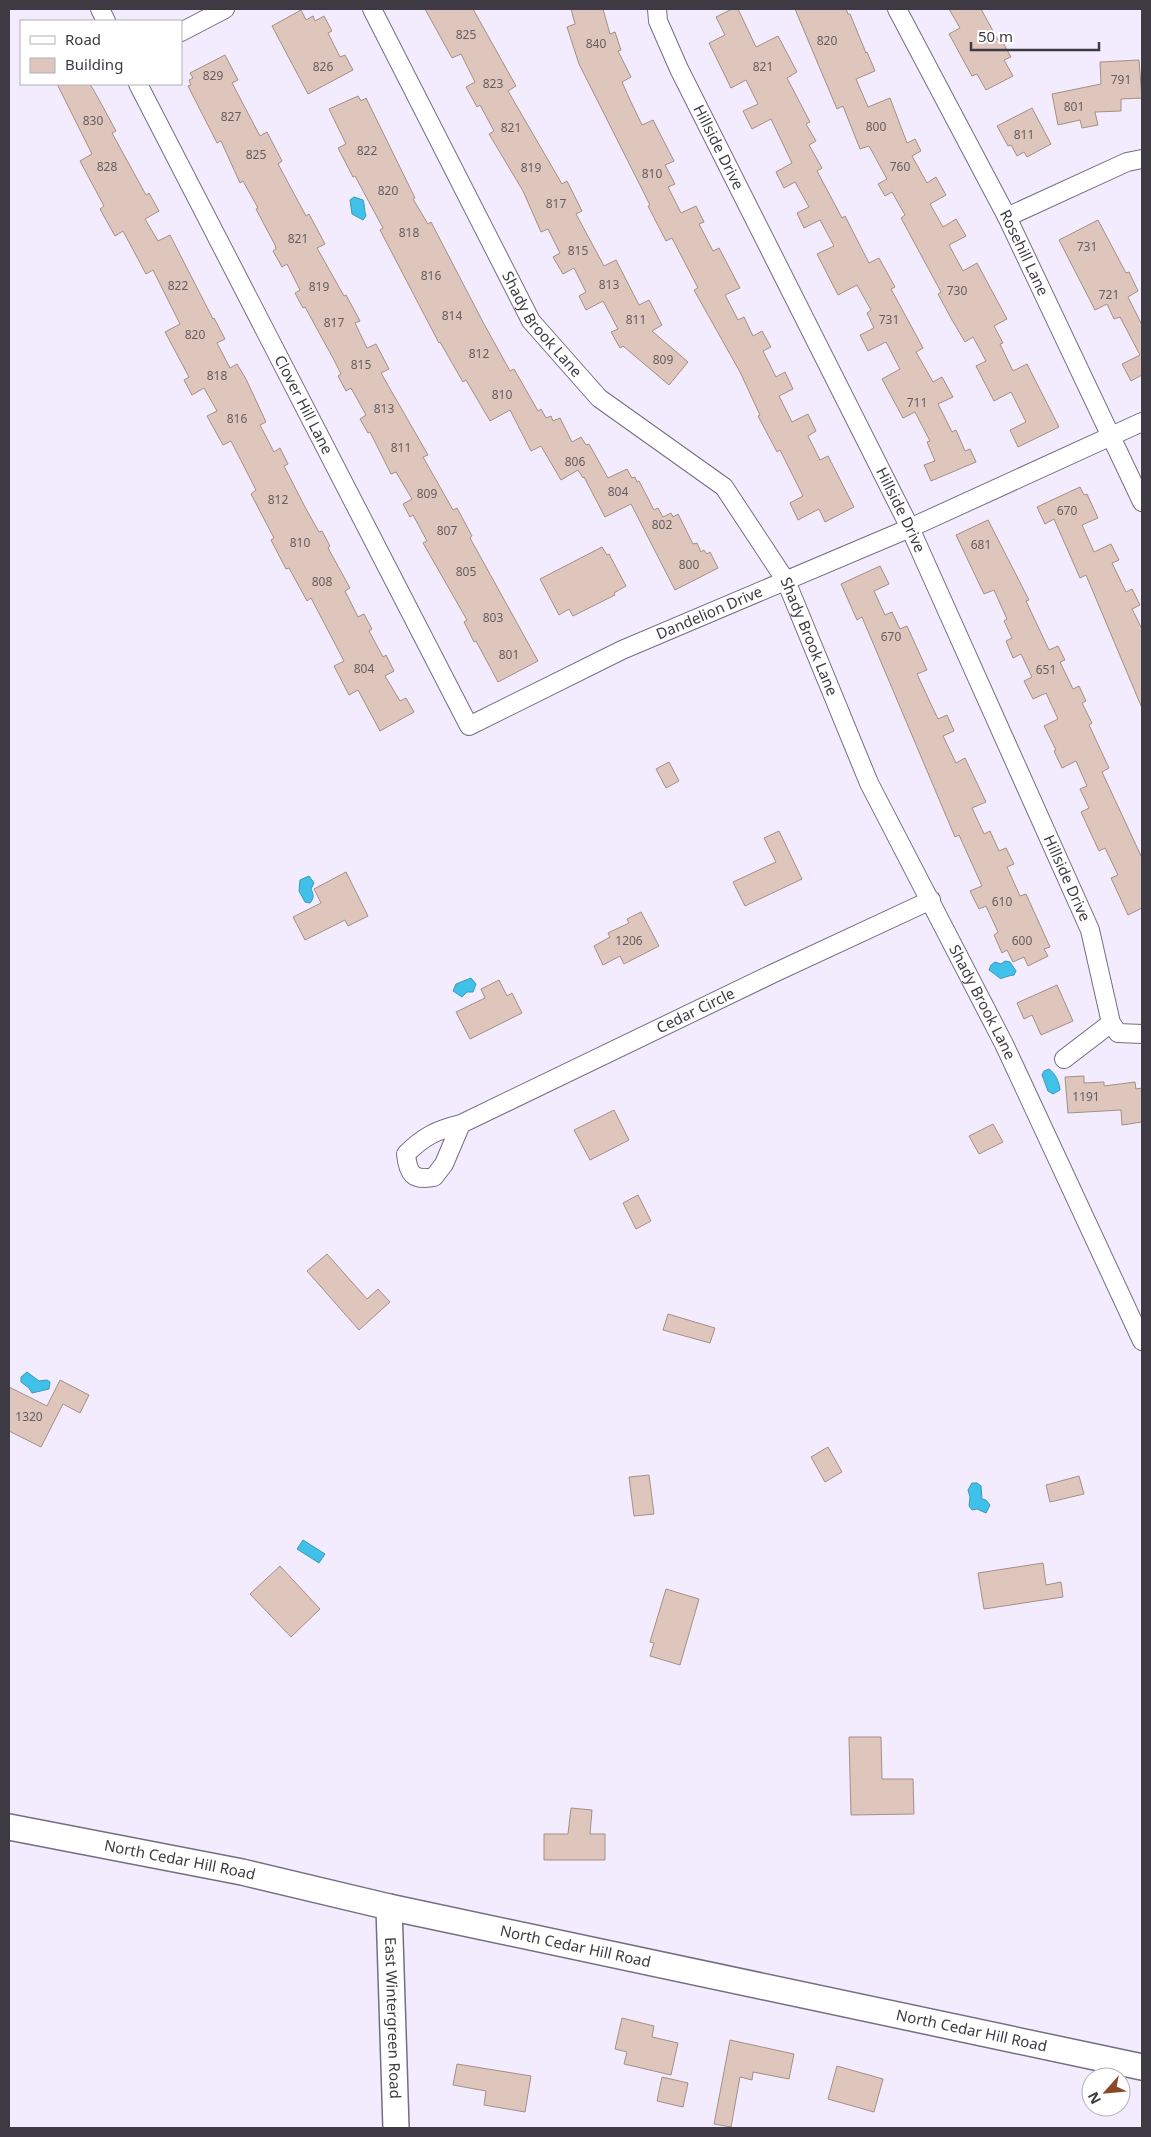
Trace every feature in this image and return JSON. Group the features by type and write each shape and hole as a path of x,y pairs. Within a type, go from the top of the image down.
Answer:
{"street":[{"path":"182,31 225,9"},
{"name":"Shady Brook Lane","path":"372,9 531,321 599,398 724,487 786,581 869,783 1004,1044 1142,1341"},
{"name":"Hillside Drive","path":"657,9 658,21 679,69 910,528 1090,930 1111,1023"},
{"name":"Rosehill Lane","path":"897,9 1008,217 1113,436 1142,502"},
{"name":"Clover Hill Lane","path":"139,85 470,726"},
{"path":"1008,217 1127,162 1142,159"},
{"name":"Dandelion Drive","path":"470,726 622,650 910,528 1142,422"},
{"name":"Cedar Circle","path":"461,1124 774,972 931,900"},
{"path":"1064,1059 1111,1023 1118,1032 1142,1034"},
{"name":"North Cedar Hill Road","path":"9,1827 242,1872 389,1907 1142,2067"},
{"name":"East Wintergreen Road","path":"389,1907 396,2128"}],"water":[{"path":"354,197 363,200 366,216 363,220 352,214 350,200"},
{"path":"309,876 314,883 311,889 313,898 310,903 305,902 299,891 300,880"},
{"path":"1005,961 1010,962 1016,971 1014,975 1000,978 989,970 995,962 1001,964"},
{"path":"471,978 476,984 473,992 467,992 462,997 453,991 456,984"},
{"path":"1049,1069 1060,1087 1060,1090 1053,1094 1048,1091 1042,1075 1044,1071"},
{"path":"27,1372 39,1381 47,1380 50,1382 49,1389 32,1393 21,1382 21,1377"},
{"path":"972,1483 977,1483 981,1486 982,1499 986,1500 990,1505 986,1513 977,1509 972,1510 969,1506 970,1497 968,1490"},
{"path":"303,1540 325,1554 319,1563 297,1549"}],"building":[{"path":"425,9 473,9 516,86 508,91 562,184 567,181 582,211 576,214 604,266 616,260 639,305 649,300 662,325 652,331 688,362 669,385 623,346 620,348 611,332 618,329 603,301 586,310 579,296 586,292 574,268 563,274 553,257 560,253 548,229 541,232 523,191 489,134 494,131 480,105 477,107 466,87 475,82 461,54 452,58"},
{"path":"571,9 603,9 610,34 615,32 621,50 618,51 631,77 622,82 630,100 642,125 653,120 674,161 665,165 675,184 668,187 681,213 696,206 704,222 699,224 713,251 719,248 740,288 725,295 738,320 744,317 753,336 762,331 771,347 763,351 776,377 785,372 793,389 779,396 792,422 808,414 816,431 808,436 820,460 828,456 854,507 825,522 819,509 798,520 790,503 803,496 780,450 777,452 758,416 760,415 740,372 694,290 698,288 672,238 666,241 648,206 650,205 579,64 567,27 575,24"},
{"path":"732,9 738,9 756,47 778,36 797,72 787,78 810,122 806,124 816,141 809,145 822,168 817,171 842,218 845,216 869,263 879,258 895,287 891,289 923,348 916,352 933,382 942,377 953,397 938,404 952,432 956,430 965,451 970,449 976,462 931,481 924,465 935,461 927,442 930,441 915,412 903,418 882,379 900,369 886,342 868,351 860,335 874,328 867,313 871,310 857,285 838,295 817,254 834,246 820,220 804,228 797,213 809,207 795,182 784,188 776,172 792,163 771,119 752,129 743,111 758,104 746,80 731,88 709,43 725,35 716,17"},
{"path":"795,9 846,9 848,14 850,14 875,71 856,79 868,107 890,98 907,143 915,139 921,151 912,156 927,183 936,177 946,195 930,204 943,227 956,219 966,236 949,245 963,271 977,263 1007,319 994,326 1003,343 1000,344 1013,371 1027,364 1059,427 1018,447 1010,430 1026,422 1011,392 994,401 976,366 986,361 973,337 965,342 952,320 938,294 941,292 901,218 905,215 892,192 885,196 878,184 887,179 869,146 860,149 843,106 837,109"},
{"path":"949,9 981,9 998,40 1001,39 1011,57 1004,60 1013,76 986,90 977,74 972,76 949,34 960,28"},
{"path":"301,10 306,20 313,16 315,21 324,16 332,31 328,33 340,57 345,55 353,70 308,94 272,26"},
{"path":"225,55 238,80 232,83 260,136 267,132 282,161 278,164 306,216 309,214 325,244 317,248 360,321 355,323 367,348 376,344 389,369 381,373 428,455 423,457 453,510 457,508 472,536 470,538 538,661 498,682 464,622 467,620 423,543 427,541 413,515 410,517 403,504 412,499 396,472 391,474 370,432 368,433 360,419 366,415 351,388 346,391 338,376 341,374 334,360 305,307 303,308 295,293 300,290 287,264 282,267 273,251 276,249 275,245 256,209 258,208 243,181 240,183 221,141 217,143 188,86 191,85 189,80 193,78 190,73"},
{"path":"1139,60 1142,98 1121,99 1121,111 1095,112 1098,125 1082,128 1080,120 1058,125 1052,94 1101,84 1100,62"},
{"path":"58,85 91,85 97,96 116,131 112,133 146,195 149,193 159,211 145,219 158,241 170,235 225,339 217,343 230,368 237,364 246,379 266,422 260,425 274,452 280,448 288,464 284,466 319,532 322,531 330,546 328,548 350,588 345,591 358,617 364,614 372,629 369,631 383,657 386,655 394,671 385,676 400,701 406,698 414,712 380,731 358,690 349,695 334,666 344,661 311,598 307,601 289,568 286,569 271,540 274,538 251,494 256,490 231,441 223,445 207,416 217,411 204,388 192,395 184,380 189,377 165,332 180,324 153,270 146,274 123,231 115,236 100,209 104,206 80,161 92,154"},
{"path":"358,96 361,101 366,98 415,198 413,199 428,224 431,222 510,371 514,369 538,411 541,409 546,418 551,416 553,421 560,418 572,442 581,437 586,445 589,444 608,478 627,469 632,478 635,477 637,482 639,481 654,510 658,508 663,517 671,513 673,517 678,514 693,544 697,543 701,552 704,550 707,554 710,552 718,568 675,590 631,504 605,517 584,477 578,470 561,480 541,446 531,451 510,410 490,421 466,380 463,382 439,343 380,230 383,228 338,148 346,144 329,109"},
{"path":"1032,108 1051,144 1027,157 1024,152 1017,156 1011,145 1008,146 997,126"},
{"path":"1098,220 1126,273 1129,272 1138,291 1128,297 1142,325 1142,375 1131,381 1122,364 1140,355 1120,317 1114,319 1107,304 1095,310 1059,240"},
{"path":"1080,487 1084,495 1087,494 1098,518 1082,525 1094,552 1111,544 1119,560 1112,563 1126,592 1132,589 1140,605 1132,609 1142,629 1142,708 1086,575 1080,578 1054,519 1045,524 1037,507"},
{"path":"988,520 1029,600 1026,601 1049,650 1058,646 1065,660 1060,662 1073,689 1079,686 1086,701 1082,703 1092,723 1089,725 1109,768 1102,772 1142,858 1142,908 1128,915 1111,878 1118,875 1105,848 1099,851 1081,812 1089,808 1080,789 1087,786 1076,761 1062,768 1054,751 1056,750 1044,726 1058,719 1046,693 1033,699 1024,681 1032,677 1021,654 1013,658 1006,641 1012,638 1004,621 1007,619 994,590 984,594 956,535"},
{"path":"602,547 607,555 609,554 626,586 614,593 615,595 573,616 569,609 559,615 540,579"},
{"path":"880,566 889,584 874,591 885,615 892,612 900,629 907,626 927,670 917,674 938,719 947,715 954,731 943,736 956,763 965,758 986,802 972,808 984,834 990,831 999,851 1006,848 1014,864 1007,867 1020,896 1026,894 1050,947 1044,949 1048,956 1028,966 1024,957 1013,962 1007,950 1002,953 994,935 998,932 986,906 979,909 970,891 982,886 959,835 955,837 862,617 857,620 841,584"},
{"path":"669,762 679,781 666,788 656,769"},
{"path":"779,831 802,879 745,906 733,882 776,862 764,838"},
{"path":"346,872 368,916 348,926 345,920 305,940 293,917 321,903 314,889"},
{"path":"641,912 659,946 624,964 620,956 603,965 594,946 610,937 608,933 629,923 627,919"},
{"path":"499,980 507,996 512,993 522,1013 470,1039 456,1012 485,998 481,989"},
{"path":"1057,985 1073,1021 1041,1035 1032,1015 1024,1019 1017,1003"},
{"path":"1084,1076 1084,1083 1104,1082 1104,1086 1135,1082 1136,1089 1142,1088 1142,1122 1122,1125 1121,1110 1068,1113 1065,1077"},
{"path":"614,1110 629,1140 590,1160 574,1130"},
{"path":"993,1124 1003,1142 979,1154 969,1136"},
{"path":"638,1195 651,1221 636,1229 623,1203"},
{"path":"327,1254 367,1299 378,1289 390,1302 359,1330 307,1271"},
{"path":"668,1314 715,1328 710,1343 663,1330"},
{"path":"60,1380 89,1395 80,1413 63,1404 41,1447 9,1431 9,1387 47,1406"},
{"path":"828,1447 842,1472 825,1482 811,1457"},
{"path":"649,1475 654,1514 634,1516 629,1477"},
{"path":"1079,1476 1084,1494 1050,1502 1046,1485"},
{"path":"1043,1563 1046,1585 1061,1582 1063,1597 984,1609 978,1573"},
{"path":"280,1566 320,1609 291,1637 250,1594"},
{"path":"666,1589 699,1599 680,1665 650,1656 654,1643 650,1642"},
{"path":"849,1737 881,1737 882,1779 913,1779 914,1814 851,1815"},
{"path":"571,1808 592,1810 590,1834 605,1834 605,1860 544,1860 544,1834 568,1834"},
{"path":"622,2018 654,2026 652,2037 678,2043 671,2075 624,2064 627,2052 615,2049"},
{"path":"730,2040 794,2054 789,2079 753,2072 752,2080 740,2077 731,2127 714,2124"},
{"path":"457,2064 531,2076 525,2112 484,2105 486,2091 453,2085"},
{"path":"837,2066 883,2079 874,2112 828,2099"},
{"path":"662,2077 688,2083 683,2107 657,2101"}]}
